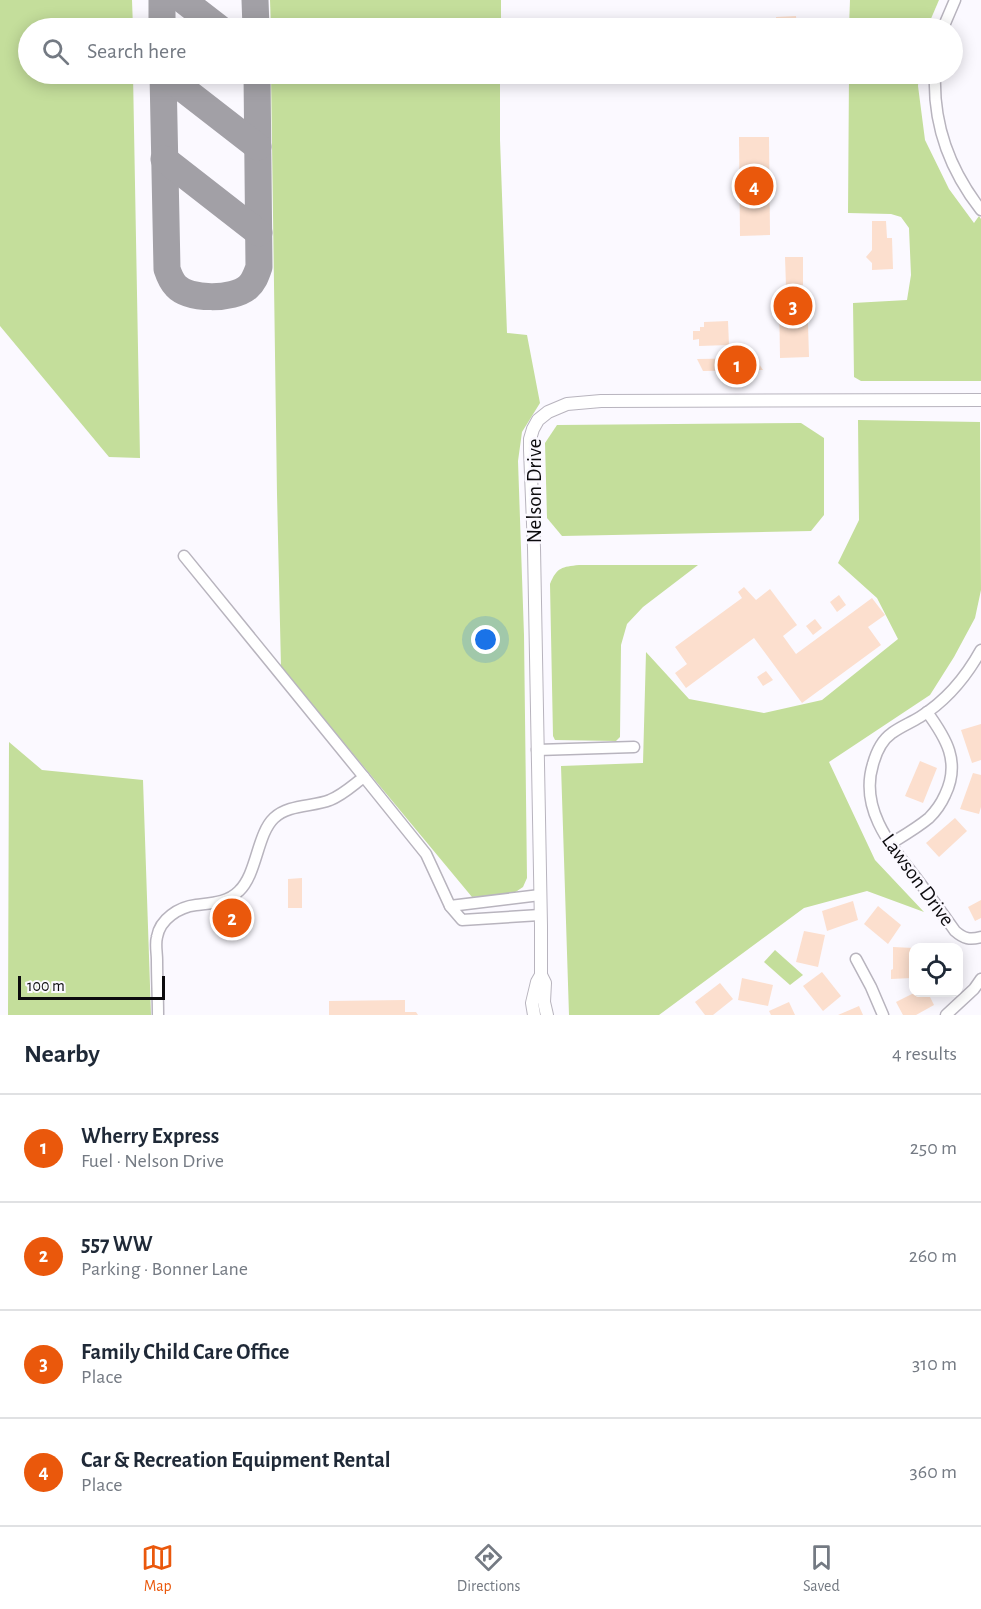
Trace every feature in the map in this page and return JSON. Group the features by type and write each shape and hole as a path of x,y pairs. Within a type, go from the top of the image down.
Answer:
{"street":[{"path":"947,18 955,0"},
{"path":"935,84 936,109 945,147 963,184 981,210"},
{"name":"Nelson Drive","path":"547,1015 544,1002 545,983 541,975 534,548 530,450 530,439 538,420 548,412 567,404 601,401 981,400"},
{"path":"184,556 426,854 450,906 462,920 540,915"},
{"path":"890,844 936,812 950,782 952,764 949,748 942,733 927,712 962,680 981,650"},
{"name":"Lawson Drive","path":"927,712 889,735 880,746 870,773 870,797 880,828 890,844 955,931 962,937 971,939 981,937"},
{"path":"537,750 634,747"},
{"path":"158,1015 157,938 162,925 175,912 186,906 218,903 239,891 247,881 268,827 274,818 295,808 332,800 364,777"},
{"path":"450,906 540,895"},
{"path":"856,959 883,1015"},
{"name":"Nelson Drive","path":"534,1015 532,1003 541,975"},
{"path":"946,1015 981,979"}],"green space":[{"path":"0,0 132,0 133,18 18,18 18,84 133,84 140,458 109,457 0,326"},
{"path":"270,0 501,0 501,18 271,18"},
{"path":"850,0 939,0 931,18 849,18"},
{"path":"271,84 500,84 507,333 527,335 540,403 522,432 518,461 524,635 527,878 523,887 514,893 472,897 281,667"},
{"path":"849,84 918,84 925,140 949,189 974,223 979,216 981,219 981,381 861,381 854,377 853,303 907,300 911,275 909,228 901,217 891,214 848,213"},
{"path":"858,420 980,422 981,590 975,618 930,695 829,762 875,860 924,912 867,891 804,908 659,1015 569,1015 561,766 643,763 646,652 689,699 764,713 822,700 898,639 877,598 838,563 859,520"},
{"path":"801,423 824,438 824,515 811,531 562,536 547,518 545,443 557,425"},
{"path":"579,565 698,565 643,607 627,624 621,645 620,737 616,741 555,740 553,736 550,584 555,574 561,569"},
{"path":"9,742 42,770 143,780 151,1015 8,1015"},
{"path":"775,950 803,975 790,985 764,962"}],"building":[{"path":"796,16 796,18 776,18"},
{"path":"739,137 769,137 770,235 740,236"},
{"path":"872,221 886,221 887,238 892,238 893,269 872,270 872,263 866,257 872,250"},
{"path":"785,257 803,257 803,285 786,286"},
{"path":"807,292 809,357 780,358 779,293"},
{"path":"728,321 729,345 699,346 699,339 693,340 693,331 700,331 700,327 704,327 704,322"},
{"path":"755,358 763,370 703,371 697,359"},
{"path":"744,587 756,600 770,589 797,625 783,636 796,654 872,598 885,615 868,627 881,645 802,703 754,638 686,688 675,673 687,664 675,647 742,598 738,592"},
{"path":"839,595 846,605 837,612 830,602"},
{"path":"815,619 822,628 813,635 806,626"},
{"path":"766,671 773,680 763,686 757,677"},
{"path":"981,724 981,760 972,763 961,730"},
{"path":"920,761 937,768 923,803 905,796"},
{"path":"973,773 981,775 979,814 960,809"},
{"path":"955,818 967,831 939,857 926,843"},
{"path":"302,878 302,908 288,908 288,879"},
{"path":"981,900 981,918 975,921 968,907"},
{"path":"853,901 858,920 827,931 822,911"},
{"path":"878,906 901,925 888,944 864,924"},
{"path":"804,931 825,935 818,967 796,962"},
{"path":"893,947 909,948 909,978 891,979"},
{"path":"822,972 841,996 823,1011 803,986"},
{"path":"742,978 773,985 768,1006 738,1000"},
{"path":"720,983 733,999 713,1015 705,1015 695,1002"},
{"path":"909,996 930,997 934,1005 916,1015 903,1015 896,1002"},
{"path":"405,1000 405,1012 416,1012 418,1015 329,1015 329,1001"},
{"path":"789,1002 795,1015 771,1015 769,1011"},
{"path":"859,1006 863,1015 838,1015"}],"taxiway":[{"path":"162,0 162,18"},
{"path":"183,0 206,18"},
{"path":"255,0 256,18"},
{"path":"163,84 167,269 173,282 182,291 211,297 232,294 248,287 259,267 257,84"},
{"path":"177,84 258,147"},
{"path":"164,159 259,233"}],"place":[{"name":"Car & Recreation Equipment Rental","path":"754,186"},
{"name":"Family Child Care Office","path":"793,306"},
{"name":"Wherry Express","path":"737,365"},
{"name":"557 WW","path":"232,918"}]}
